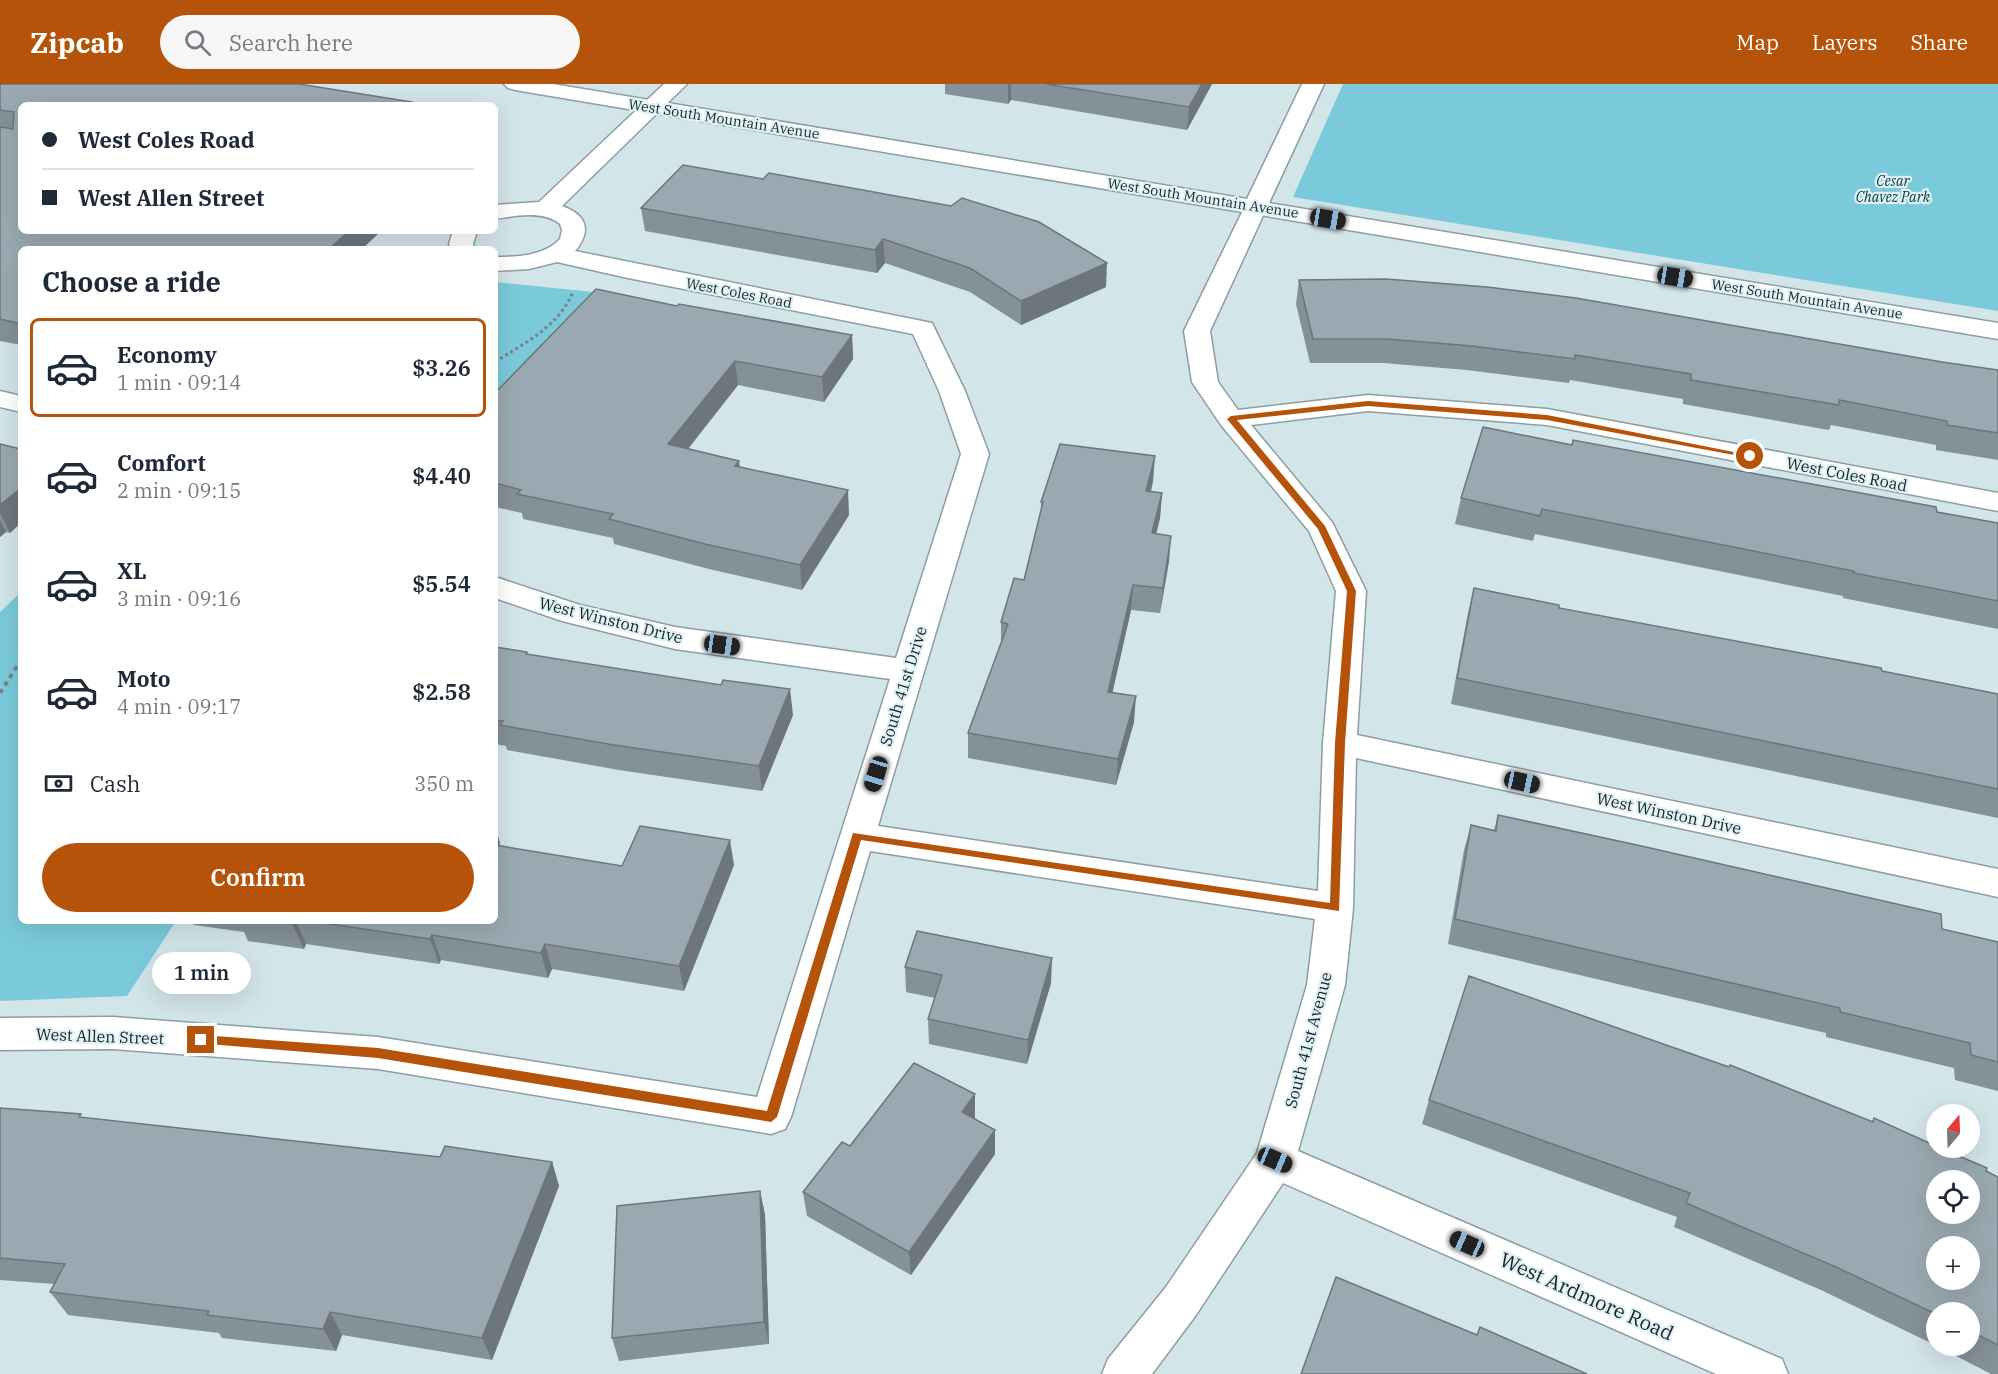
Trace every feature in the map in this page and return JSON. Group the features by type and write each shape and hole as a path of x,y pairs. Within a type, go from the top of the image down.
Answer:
{"street":[{"name":"West South Mountain Avenue","path":"515,84 1998,331"},
{"path":"545,209 675,84"},
{"name":"South 41st Avenue","path":"1124,1374 1181,1301 1275,1160 1326,985 1335,908 1340,743 1351,591 1322,528 1231,419 1204,382 1197,331 1313,84"},
{"path":"498,212 529,208 545,209 560,213 570,220 575,228 574,237 567,246 555,254"},
{"name":"West Coles Road","path":"498,264 522,264 555,254 923,328"},
{"name":"South 41st Drive","path":"771,1117 975,454 952,390 923,328"},
{"path":"0,399 18,403"},
{"name":"West Coles Road","path":"1231,419 1368,403 1547,417 1998,502"},
{"name":"West Winston Drive","path":"498,588 573,614 675,638 908,670"},
{"name":"West Winston Drive","path":"1340,743 1998,884"},
{"path":"857,836 1335,908"},
{"name":"West Allen Street","path":"0,1034 113,1033 378,1053 771,1117"},
{"name":"West Ardmore Road","path":"1275,1160 1766,1374"}],"path":[{"path":"498,360 551,325 571,298 575,282 591,262"},
{"path":"0,693 18,665"}],"green space":[{"name":"Cesar Chavez Park","path":"1343,84 1998,84 1998,311 1293,197"},
{"path":"498,282 592,292 498,393"},
{"path":"18,595 18,924 174,924 127,996 0,1001 0,612"}],"building":[{"path":"0,84 299,84 412,102 18,102 18,234 346,234 332,246 18,246 18,323 0,319 0,127 13,129 14,112 0,110"},
{"path":"1046,84 1202,84 1189,107"},
{"path":"683,165 763,179 769,173 951,206 962,198 1039,222 1107,263 1021,301 970,268 883,239 875,250 641,208"},
{"path":"1386,279 1487,287 1576,298 1998,370 1998,433 1947,425 1947,421 1839,400 1839,405 1691,380 1691,374 1575,355 1575,359 1472,346 1387,339 1313,339 1299,280"},
{"path":"596,289 677,306 679,304 852,335 822,377 735,361 668,444 739,461 735,466 848,490 800,565 705,544 609,519 613,514 517,494 521,490 498,484 498,390"},
{"path":"1483,427 1572,445 1573,440 1936,507 1937,512 1998,523 1998,601 1542,509 1540,516 1461,498"},
{"path":"0,444 18,448 18,490 0,505"},
{"path":"1060,444 1155,456 1146,491 1162,493 1152,533 1171,536 1163,588 1133,585 1108,692 1136,696 1118,759 968,733 1008,624 1001,622 1014,578 1024,580 1043,502 1041,502"},
{"path":"1474,588 1559,605 1559,608 1881,668 1882,671 1998,694 1998,789 1457,678"},
{"path":"498,647 721,685 723,680 790,689 759,766 614,745 500,725 503,721 498,720"},
{"path":"1498,815 1941,914 1942,929 1998,942 1998,1062 1971,1055 1970,1043 1840,1012 1840,1008 1455,919 1471,825 1496,831"},
{"path":"640,826 730,840 679,966 545,944 541,953 432,935 430,939 331,924 498,924 498,845 622,866"},
{"path":"917,931 1052,958 1028,1040 928,1019 942,975 905,967"},
{"path":"1469,976 1729,1067 1730,1065 1873,1122 1874,1118 1926,1141 1926,1158 1964,1158 1987,1168 1986,1171 1998,1177 1998,1345 1980,1336 1980,1302 1926,1302 1926,1309 1836,1267 1686,1203 1690,1193 1429,1100"},
{"path":"914,1063 975,1094 962,1112 995,1130 909,1252 803,1192 842,1142 850,1146"},
{"path":"0,1108 81,1114 79,1117 440,1157 445,1146 552,1162 482,1338 330,1312 323,1329 207,1315 209,1311 50,1292 65,1264 0,1258"},
{"path":"760,1191 764,1322 612,1338 617,1206"},
{"path":"1336,1277 1477,1335 1480,1327 1587,1374 1301,1374"}],"route":[{"path":"201,1040 378,1053 771,1117 857,836 1335,908 1340,743 1351,591 1322,528 1231,419 1368,403 1547,417 1750,456"}]}
